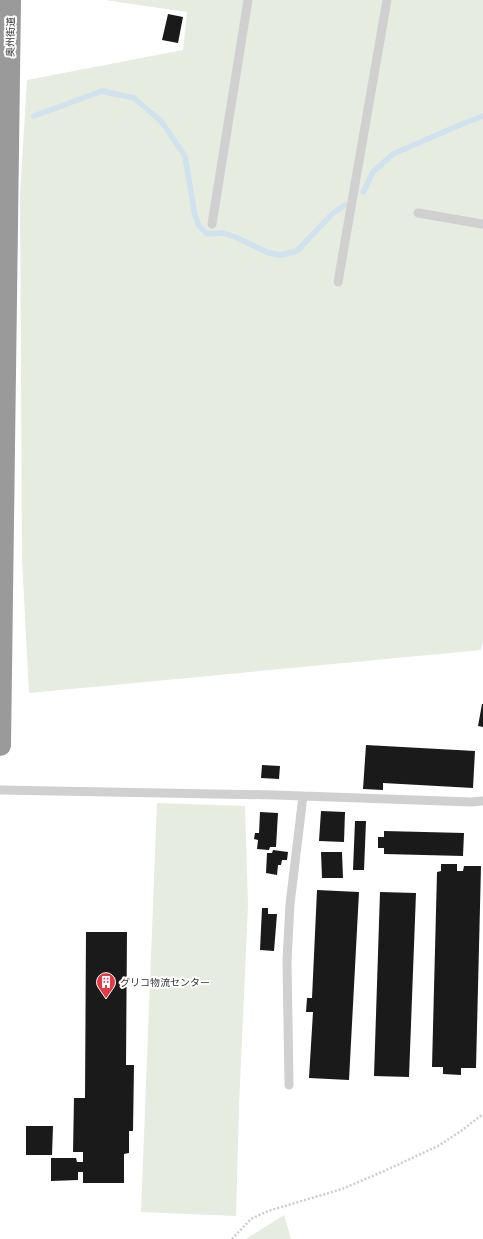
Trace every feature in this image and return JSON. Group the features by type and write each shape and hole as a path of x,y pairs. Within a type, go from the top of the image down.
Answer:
{"highway":[{"name":"奥州街道","path":"0,745 10,0"}],"lane":[{"path":"212,224 248,0"},
{"path":"338,282 387,0"},
{"path":"418,213 483,222"},
{"path":"0,790 303,796 471,802 483,801"},
{"path":"289,1085 286,961 290,904 303,796"}],"path":[{"path":"232,1239 251,1219 268,1211 342,1189 382,1172 438,1146 483,1114"}],"shaded area":[{"path":"105,0 483,0 483,641 481,650 29,693 22,559 20,193 27,80 183,50 187,12"},
{"path":"157,803 245,806 248,905 239,1106 236,1216 141,1212"},
{"path":"284,1215 291,1239 246,1239"}],"building":[{"path":"168,14 183,17 178,43 162,40"},
{"path":"483,704 483,727 478,726"},
{"path":"366,745 475,751 473,788 383,783 383,790 363,789"},
{"path":"262,765 280,766 279,779 261,778"},
{"path":"321,811 345,812 344,842 319,841"},
{"path":"260,812 278,813 276,847 270,847 269,850 257,849 258,840 254,839 255,833 259,833"},
{"path":"355,821 366,821 364,870 353,870"},
{"path":"384,831 464,833 463,856 384,854 384,848 378,848 378,837 384,837"},
{"path":"273,850 288,852 287,860 282,860 281,865 278,865 277,875 266,873 267,853 272,853"},
{"path":"321,852 342,852 343,878 322,878"},
{"path":"441,864 457,864 457,871 463,871 464,866 481,866 476,1068 461,1068 461,1075 443,1074 443,1067 432,1067 437,872 441,871"},
{"path":"317,890 359,892 349,1080 309,1078 313,1012 306,1012 307,998 312,998"},
{"path":"380,892 416,893 409,1077 374,1076"},
{"path":"262,908 268,908 268,914 277,914 274,951 260,950"},
{"name":"グリコ物流センター","path":"86,932 127,932 126,1065 134,1065 133,1131 129,1131 129,1153 124,1154 124,1183 83,1183 83,1172 78,1172 78,1180 51,1181 51,1158 76,1158 77,1162 83,1162 83,1152 73,1152 74,1098 85,1098"},
{"path":"26,1126 53,1126 52,1155 26,1155"}],"waterway":[{"path":"34,116 102,91 134,98 161,121 185,156 195,216 199,226 207,234 223,233 269,253 281,255 297,251 333,213 345,205"},
{"path":"363,192 373,172 393,154 483,116"}],"place":[{"name":"グリコ物流センター","path":"106,999"}]}
